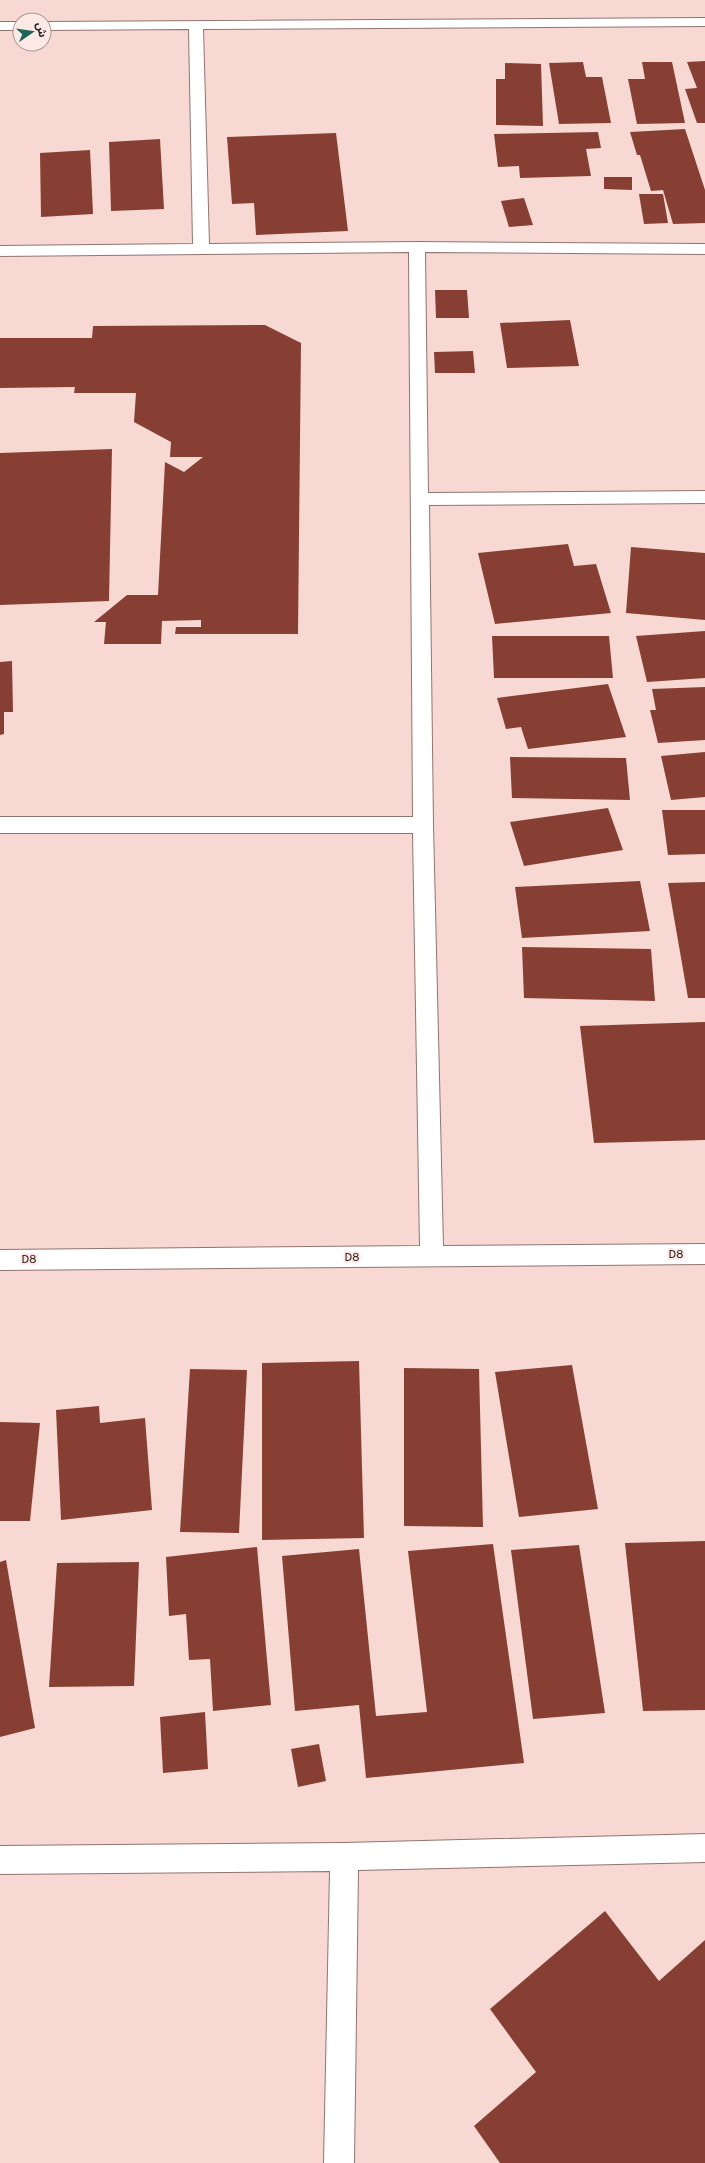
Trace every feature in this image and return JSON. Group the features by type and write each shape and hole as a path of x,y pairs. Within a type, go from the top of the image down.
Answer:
{"street":[{"path":"52,26 705,22"},
{"path":"196,24 201,249"},
{"path":"0,26 12,26"},
{"path":"417,247 423,825 432,1256"},
{"path":"0,251 417,247 705,249"},
{"path":"420,499 705,497"},
{"path":"0,825 423,825"},
{"name":"D8","path":"0,1260 705,1254"},
{"path":"0,1860 344,1857 705,1848"},
{"path":"339,2163 344,1857"}],"building":[{"path":"705,61 705,123 697,123 685,89 697,88 687,62"},
{"path":"583,62 586,77 602,77 611,123 559,124 549,63"},
{"path":"642,62 672,62 685,123 637,124 628,79 645,79"},
{"path":"505,63 541,64 543,126 496,125 496,79 505,79"},
{"path":"685,129 705,190 705,223 673,224 663,190 651,191 640,155 637,155 630,132"},
{"path":"598,132 601,148 586,149 591,176 520,178 519,166 498,167 494,134"},
{"path":"336,133 348,231 256,235 254,203 232,204 227,137"},
{"path":"160,139 164,209 111,211 109,142"},
{"path":"90,150 93,214 41,217 40,153"},
{"path":"604,177 632,177 632,190 604,189"},
{"path":"639,194 663,194 668,223 644,224"},
{"path":"524,198 533,225 509,227 501,201"},
{"path":"435,290 467,290 469,318 436,318"},
{"path":"570,320 579,366 507,368 500,323"},
{"path":"265,325 301,343 298,634 175,634 176,627 201,627 201,620 162,621 161,644 104,644 106,622 94,622 127,595 158,595 165,462 184,472 203,457 170,457 171,442 134,422 136,393 74,393 75,387 0,388 0,338 92,338 93,326"},
{"path":"473,351 475,373 435,373 434,352"},
{"path":"112,449 109,601 0,605 0,453"},
{"path":"568,544 574,566 596,564 611,613 495,624 478,553"},
{"path":"631,547 705,553 705,620 626,613"},
{"path":"705,631 705,678 647,682 636,636"},
{"path":"492,636 609,636 613,678 494,678"},
{"path":"12,661 13,712 4,712 4,734 0,735 0,662"},
{"path":"608,684 626,737 528,749 521,727 506,729 497,698"},
{"path":"705,687 705,740 658,743 650,710 656,710 652,689"},
{"path":"705,752 705,797 671,800 661,756"},
{"path":"510,757 626,758 630,800 512,798"},
{"path":"608,808 623,850 524,866 510,822"},
{"path":"662,810 705,810 705,854 668,855"},
{"path":"640,881 650,931 522,938 515,887"},
{"path":"705,882 705,998 688,998 668,883"},
{"path":"522,947 651,949 655,1001 524,998"},
{"path":"705,1022 705,1140 594,1143 580,1026"},
{"path":"359,1361 364,1538 262,1540 262,1363"},
{"path":"572,1365 598,1509 519,1517 495,1372"},
{"path":"404,1368 479,1369 483,1527 404,1526"},
{"path":"190,1369 247,1370 239,1533 180,1532"},
{"path":"99,1406 100,1423 145,1418 152,1510 61,1520 56,1410"},
{"path":"0,1422 40,1423 30,1521 0,1521"},
{"path":"705,1541 705,1710 643,1711 625,1543"},
{"path":"493,1544 524,1763 366,1778 359,1705 295,1711 282,1556 359,1549 376,1716 427,1712 408,1551"},
{"path":"579,1545 605,1713 533,1719 511,1550"},
{"path":"257,1547 271,1705 213,1711 210,1659 189,1660 186,1614 169,1616 166,1557"},
{"path":"6,1560 35,1728 0,1737 0,1562"},
{"path":"139,1562 134,1686 49,1687 57,1563"},
{"path":"205,1712 208,1769 163,1773 160,1717"},
{"path":"319,1744 326,1781 298,1787 291,1749"},
{"path":"605,1911 659,1981 705,1940 705,2163 500,2163 474,2126 536,2072 490,2009"}]}
